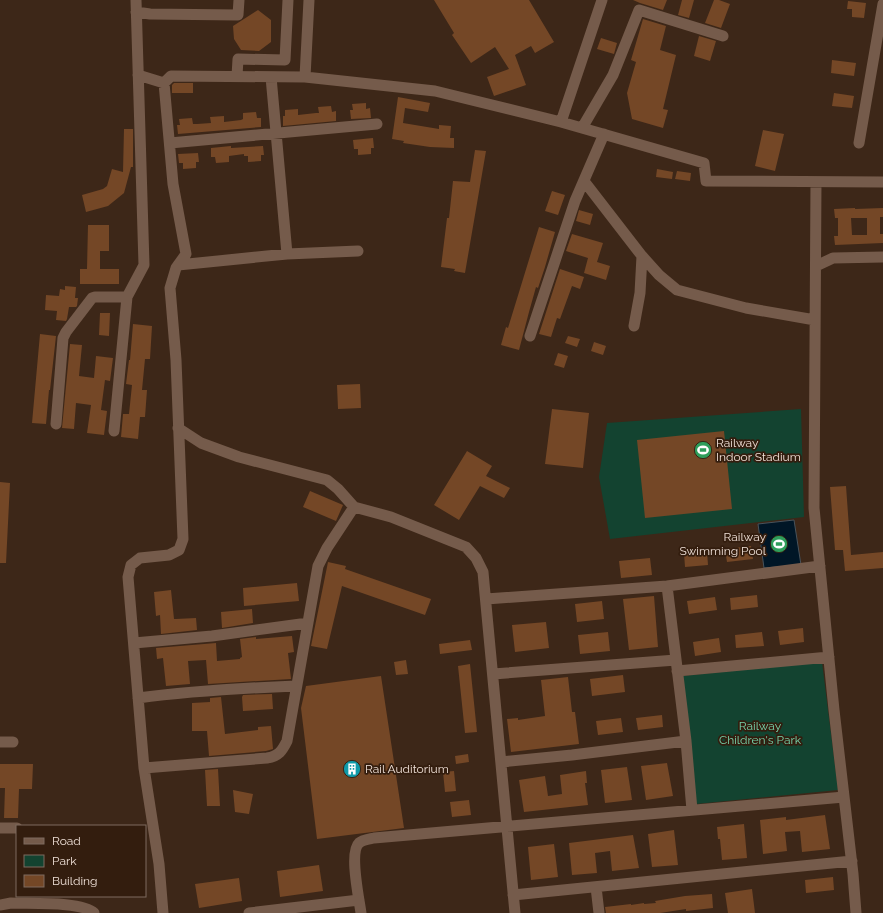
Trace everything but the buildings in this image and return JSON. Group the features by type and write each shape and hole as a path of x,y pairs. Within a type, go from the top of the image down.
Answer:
{"street":[{"path":"114,431 127,297 144,265 136,0"},
{"path":"136,12 150,14 238,15 239,0"},
{"path":"237,76 238,59 285,60 288,0"},
{"path":"306,77 309,0"},
{"path":"561,122 602,0"},
{"path":"859,143 883,4"},
{"path":"582,128 613,75 639,10 723,36"},
{"path":"138,75 164,83"},
{"path":"164,83 171,76 306,77 434,91 561,122 704,163 706,181 883,182"},
{"path":"271,77 287,254"},
{"path":"163,913 159,864 144,768 128,577 131,566 140,558 169,555 179,550 183,539 176,360 170,288 176,268 186,254 173,184 164,83"},
{"path":"170,143 377,124"},
{"path":"530,336 576,201 604,134"},
{"path":"584,181 658,275 677,290 746,308 815,320"},
{"path":"816,182 814,508 852,861 856,913"},
{"path":"178,265 287,254 358,251"},
{"path":"634,326 640,293 642,256"},
{"path":"816,266 833,258 883,257"},
{"path":"56,424 63,338 66,332 92,298 127,297"},
{"path":"178,428 201,442 239,457 327,480 338,489 354,507 391,518 466,547 476,558 483,572 486,599 515,913"},
{"path":"144,768 276,756 282,751 287,741 318,566 327,548 354,507"},
{"path":"486,599 667,586 820,566"},
{"path":"667,586 686,741 692,810"},
{"path":"134,642 212,636 308,623"},
{"path":"493,674 677,666 829,657"},
{"path":"138,698 166,694 230,689 296,686"},
{"path":"501,762 686,741"},
{"path":"0,742 13,742"},
{"path":"361,913 354,849 360,842 374,838 844,797"},
{"path":"0,828 16,828"},
{"path":"513,895 852,861"},
{"path":"596,887 599,913"},
{"path":"249,913 359,900"},
{"path":"0,904 10,903 49,909 79,906 91,910 94,913"}],"green space":[{"name":"Railway Indoor Stadium","path":"801,409 804,517 610,539 599,477 607,423"},
{"name":"Railway Children's Park","path":"822,662 838,790 696,804 682,676"}],"water":[{"name":"Railway Swimming Pool","path":"794,520 801,565 764,568 758,524"}],"place":[{"name":"Railway Indoor Stadium","path":"703,450"},
{"name":"Railway Swimming Pool","path":"779,544"},
{"name":"Rail Auditorium","path":"352,769"}]}
